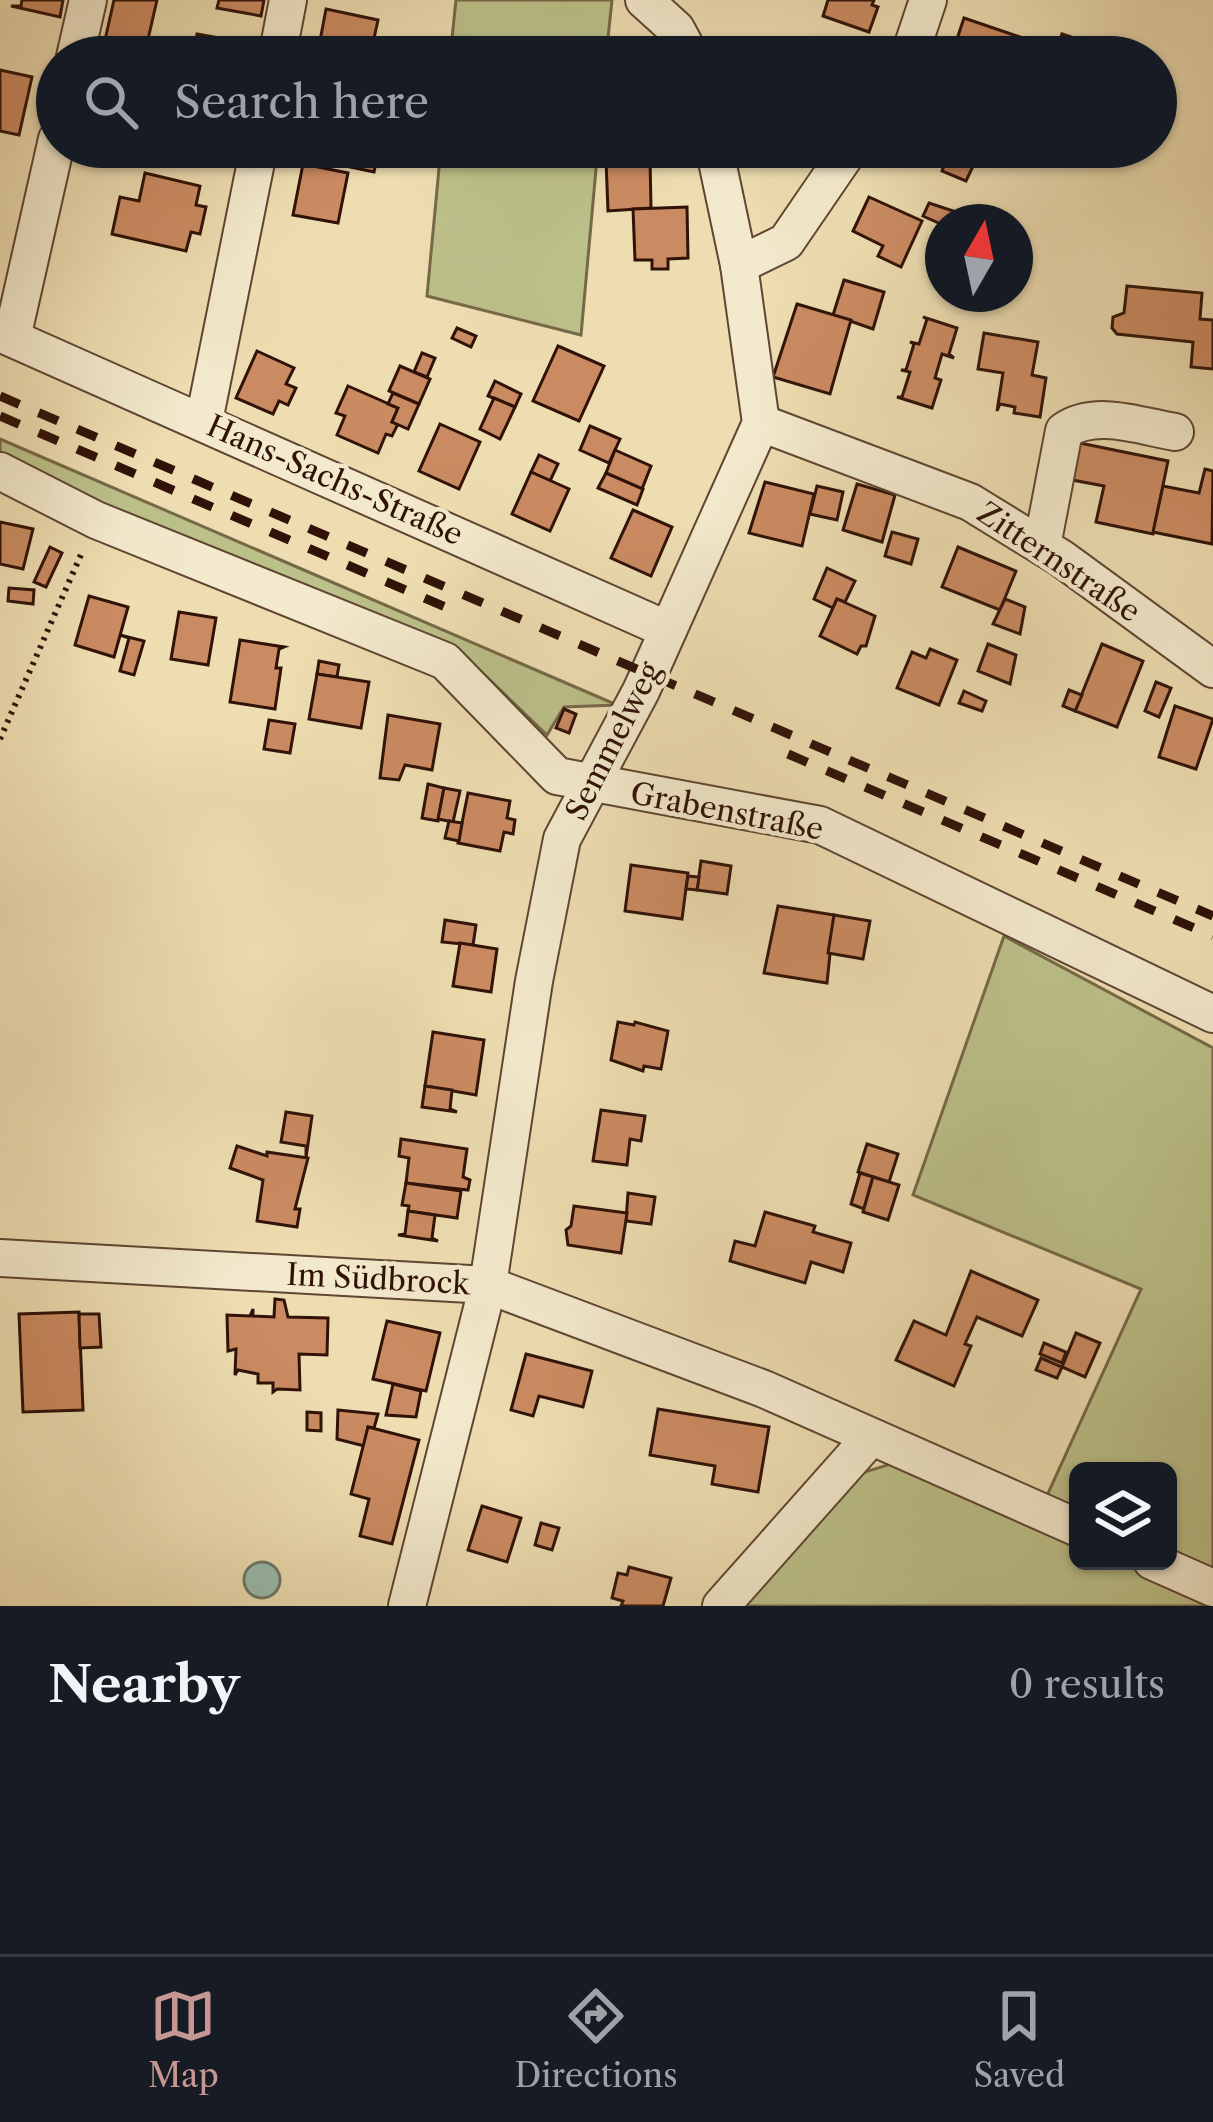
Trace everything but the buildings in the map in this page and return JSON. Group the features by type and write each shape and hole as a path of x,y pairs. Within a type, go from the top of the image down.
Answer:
{"street":[{"path":"80,36 88,0"},
{"path":"281,36 288,0"},
{"path":"644,0 680,36"},
{"path":"916,36 928,0"},
{"path":"6,336 49,168"},
{"path":"204,421 255,168"},
{"path":"718,168 739,265 760,423"},
{"path":"739,265 786,242 837,168"},
{"name":"Hans-Sachs-Straße","path":"6,336 668,630"},
{"path":"1042,546 1064,431 1097,419 1175,432"},
{"name":"Zitternstraße","path":"760,423 970,502 1042,546 1213,669"},
{"name":"Semmelweg","path":"407,1606 488,1285 534,981 562,839 668,630 760,423"},
{"name":"Grabenstraße","path":"0,471 97,520 445,661 556,776 820,825 1213,1014"},
{"name":"Im Südbrock","path":"0,1258 488,1285 764,1389 1069,1524"},
{"path":"721,1606 871,1437"},
{"path":"1172,1570 1213,1588"}],"path":[{"path":"0,739 97,520"}],"green space":[{"path":"456,0 612,0 608,36 452,36"},
{"path":"439,168 596,168 581,335 427,296"},
{"path":"0,439 617,705 564,707 547,735 470,661 0,467"},
{"path":"1004,936 1213,1048 1213,1573 1177,1558 1177,1462 1069,1462 1069,1510 1045,1500 1141,1289 913,1195"},
{"path":"897,1462 1069,1537 1069,1570 1143,1570 1213,1601 1213,1606 740,1606 855,1475"}],"shaded area":[{"path":"262,1562 275,1567 280,1580 275,1593 262,1598 249,1593 244,1580 249,1567"}],"railway":[{"path":"0,396 1213,916"},
{"path":"0,416 457,612"},
{"path":"788,754 1213,936"}]}
